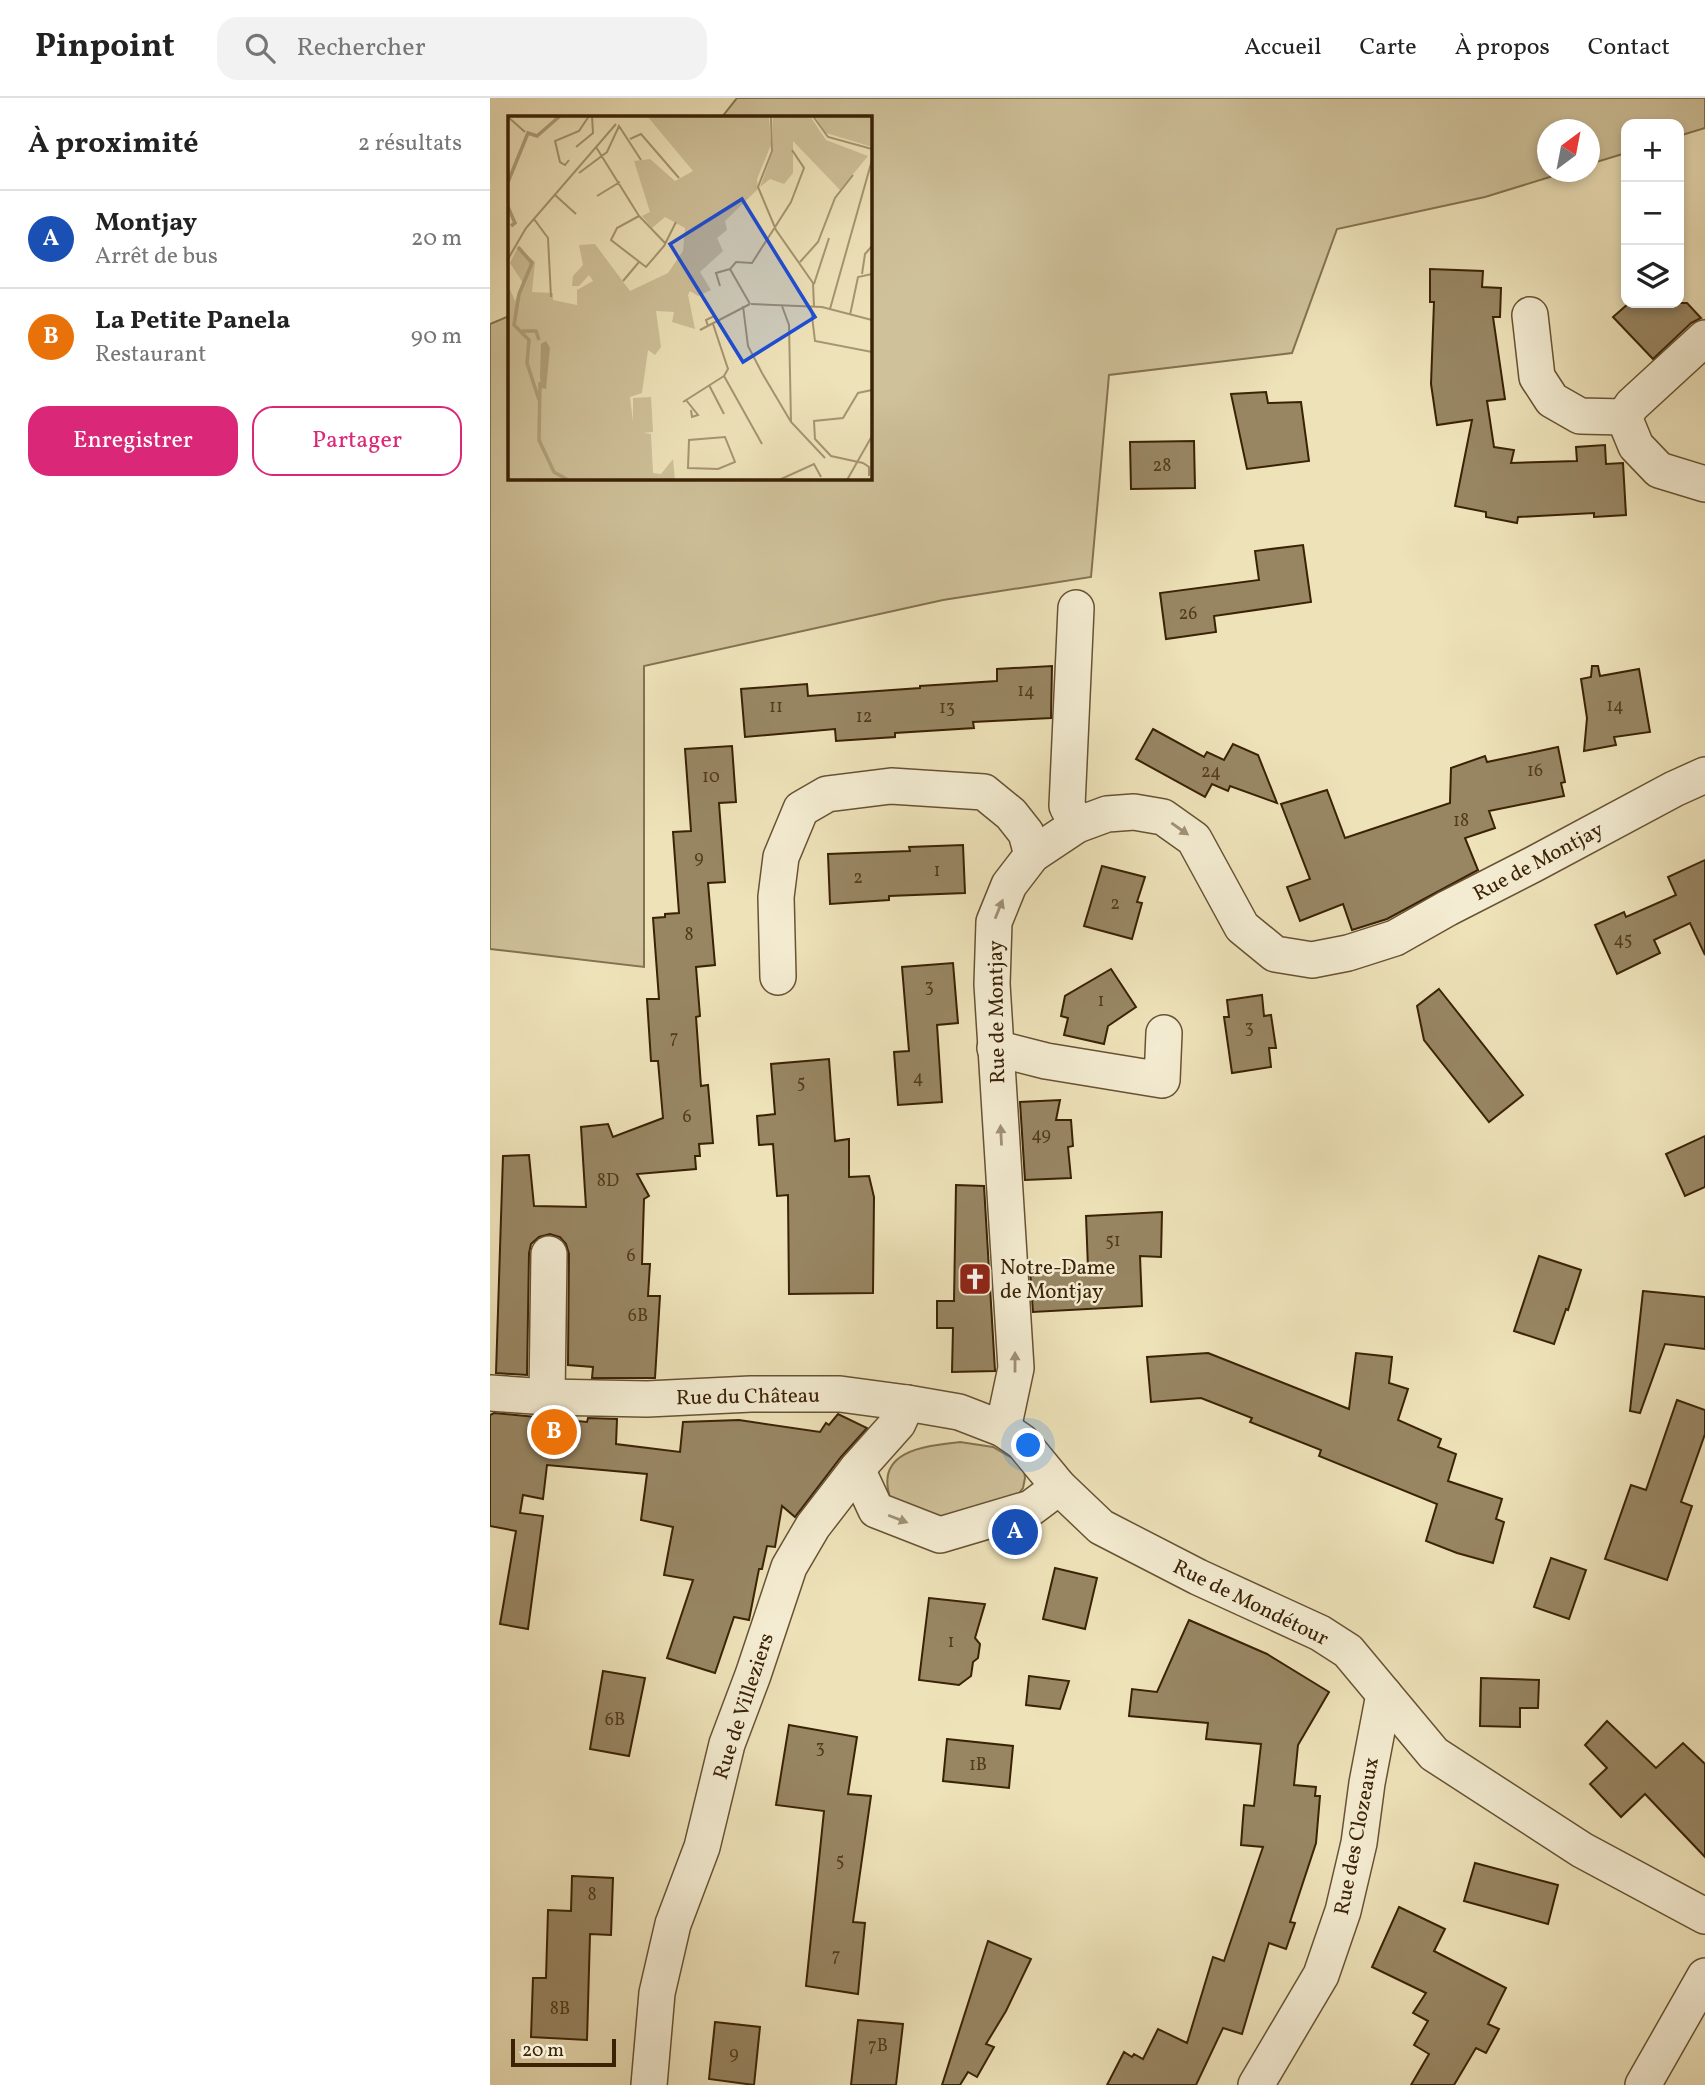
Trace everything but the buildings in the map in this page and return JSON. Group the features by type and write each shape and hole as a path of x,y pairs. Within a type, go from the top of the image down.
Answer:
{"street":[{"path":"1530,315 1537,377 1552,400 1580,416 1624,417"},
{"path":"1624,417 1632,405 1705,338"},
{"path":"1624,417 1636,446 1659,470 1705,484"},
{"path":"1076,608 1067,806 1077,825"},
{"name":"Rue de Montjay","path":"1003,1429 1016,1368 995,1048 992,984 994,922 1009,886 1032,855 1077,825 1107,814 1133,812 1163,817 1194,839 1242,927 1275,954 1312,960 1348,953 1395,938 1447,908 1705,775"},
{"path":"778,977 776,897 781,857 801,809 827,794 891,786 984,792 1011,814 1026,833 1032,855"},
{"path":"995,1048 1046,1061 1162,1080 1164,1033"},
{"path":"547,1397 549,1254"},
{"name":"Rue du Château","path":"490,1393 647,1399 751,1394 840,1394 959,1412 1003,1429"},
{"name":"Rue de Villeziers","path":"649,2085 657,1993 673,1924 702,1847 727,1744 789,1567 813,1526 857,1469 898,1423 907,1403"},
{"name":"Rue de Mondétour","path":"1003,1429 1022,1442 1059,1487 1101,1527 1198,1577 1320,1633 1348,1651 1434,1754 1582,1850 1705,1916"},
{"path":"857,1469 876,1510 940,1535 1031,1508 1059,1487"},
{"name":"Rue des Clozeaux","path":"1256,2085 1321,1975 1343,1910 1359,1843 1384,1694"},
{"path":"1643,2085 1705,1976"}],"shaded area":[{"path":"737,98 1705,98 1705,128 1684,134 1684,119 1621,119 1621,155 1600,161 1600,119 1537,119 1537,181 1485,197 1337,229 1292,353 1109,375 1091,577 943,600 644,666 644,967 490,949 490,324 508,316 508,480 872,480 872,116 723,116"},
{"path":"960,1442 993,1447 1017,1461 1024,1470 1025,1478 1023,1488 1015,1498 953,1521 891,1500 887,1484 889,1471 895,1461 918,1449"}],"place":[{"name":"Notre-Dame de Montjay","path":"975,1279"},
{"name":"La Petite Panela","path":"554,1432"},
{"name":"Montjay","path":"1015,1532"}]}
